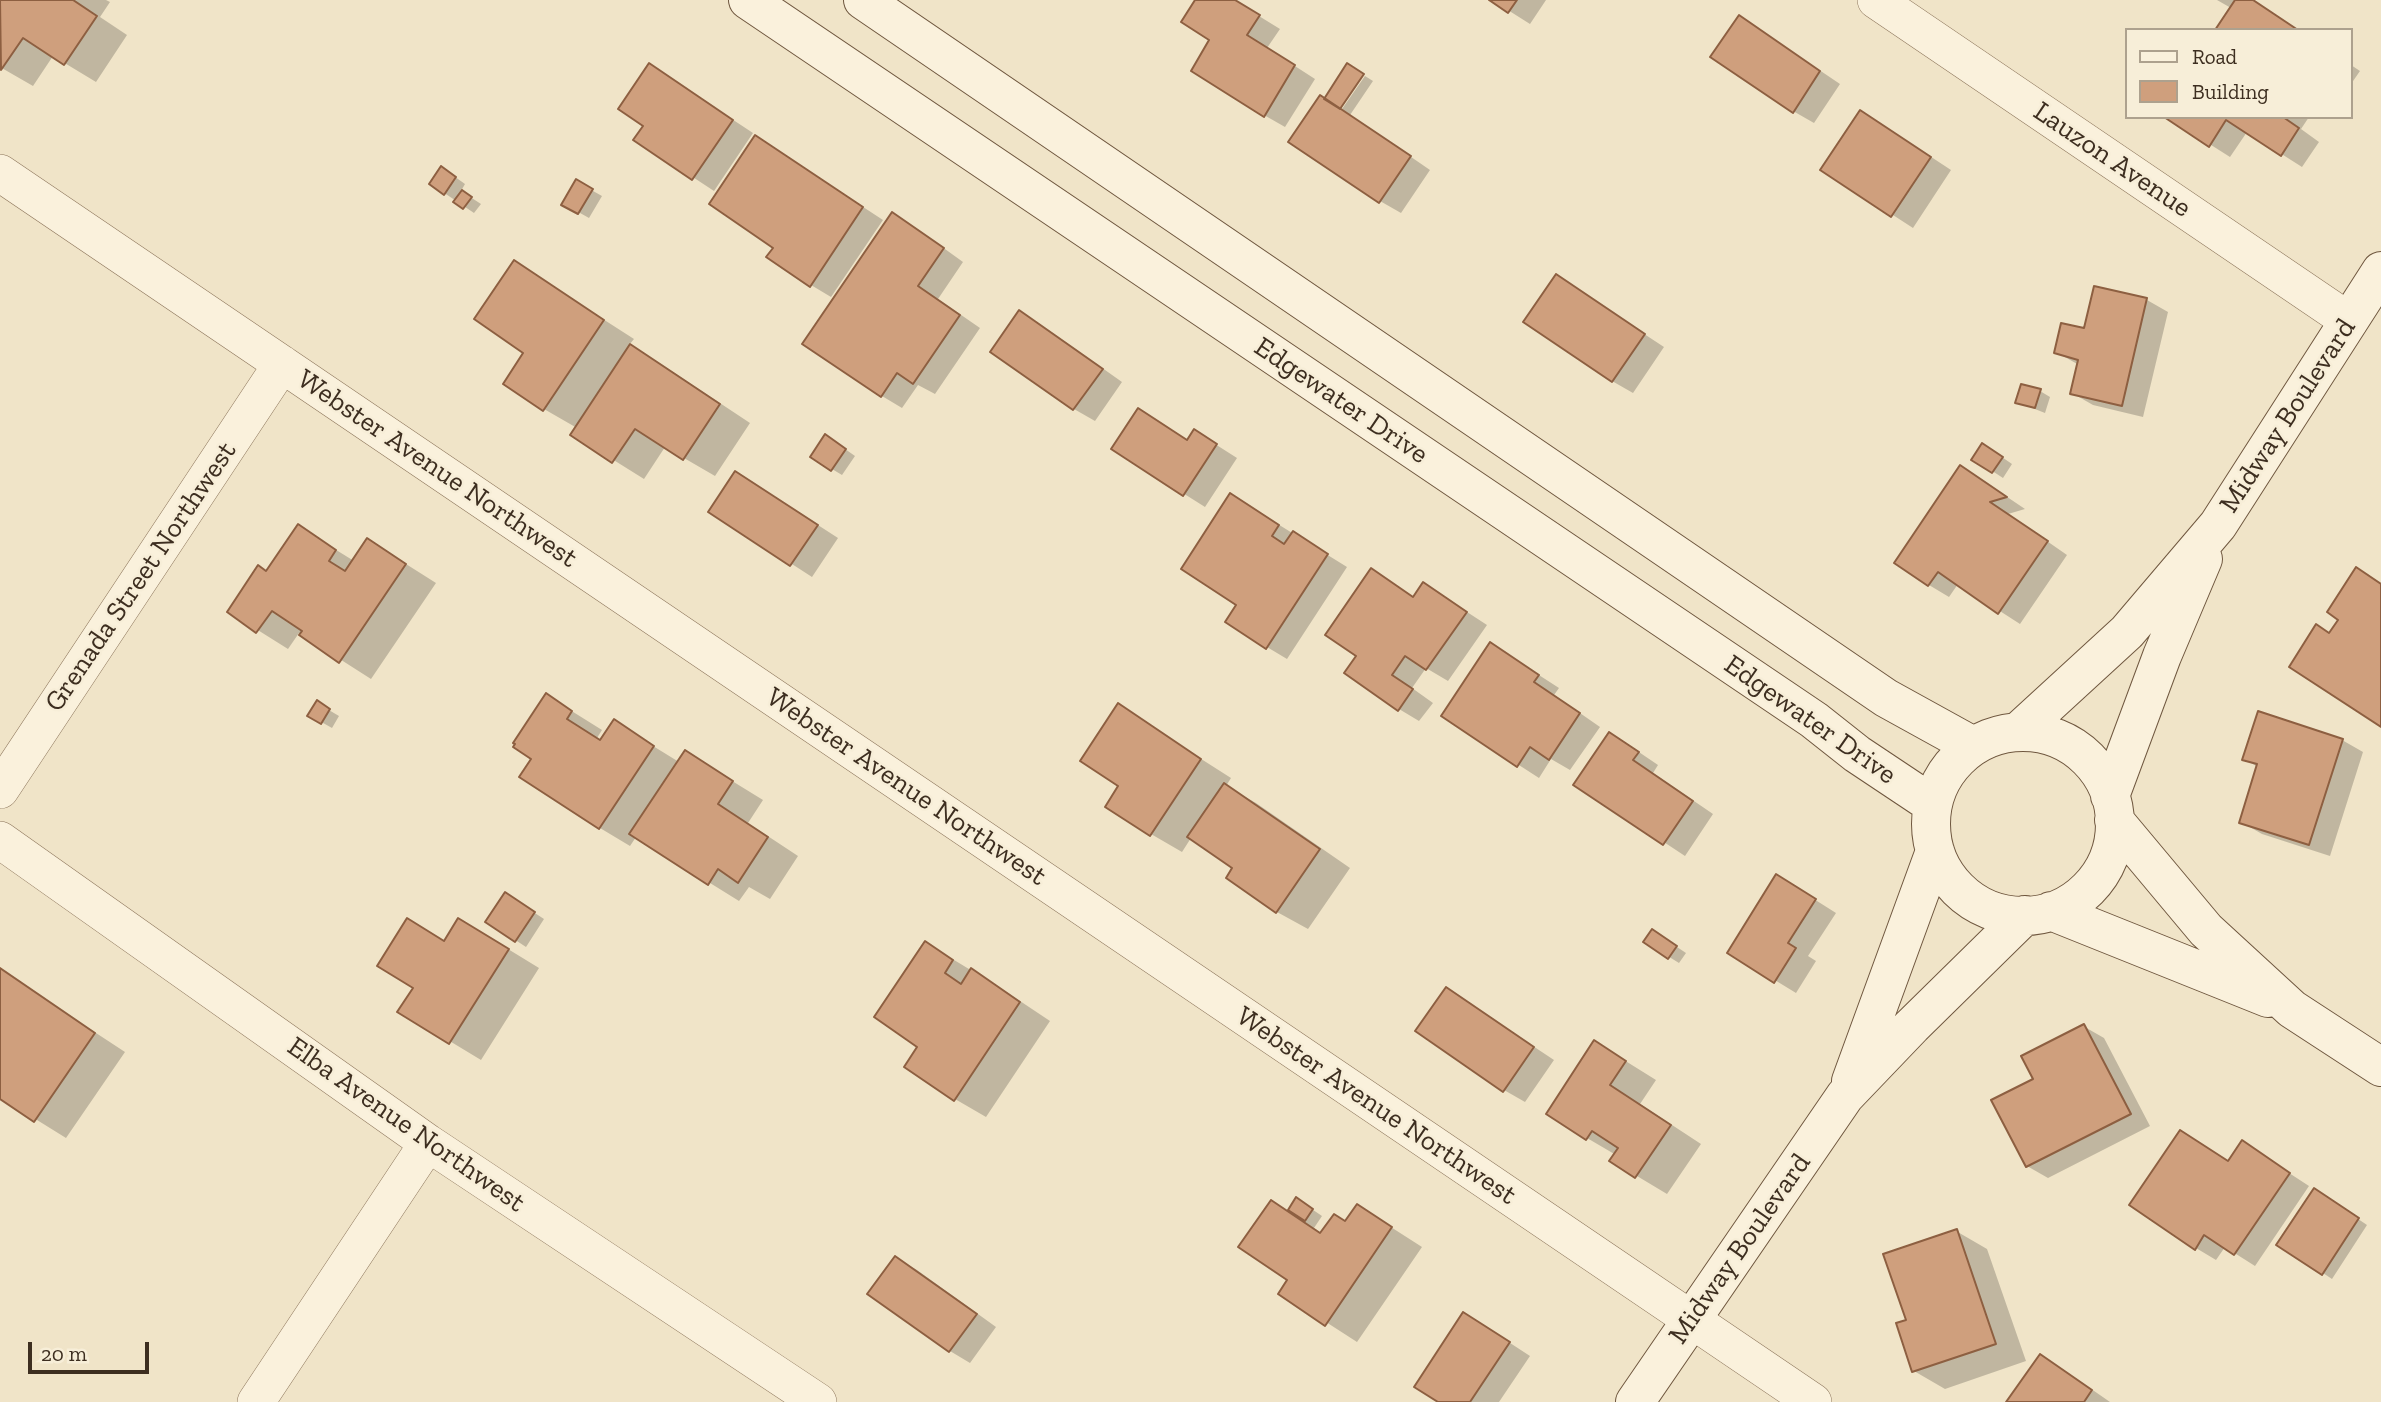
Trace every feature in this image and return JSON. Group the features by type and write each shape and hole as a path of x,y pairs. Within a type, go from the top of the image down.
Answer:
{"street":[{"name":"Edgewater Drive","path":"748,0 1932,803"},
{"path":"863,0 1886,698 1972,746"},
{"name":"Lauzon Avenue","path":"1876,0 2349,321"},
{"name":"Webster Avenue Northwest","path":"0,173 1812,1402"},
{"name":"Midway Boulevard","path":"2018,732 2127,632 2218,525 2381,271"},
{"name":"Grenada Street Northwest","path":"0,790 282,364"},
{"name":"Midway Boulevard","path":"2112,808 2162,656 2218,525"},
{"path":"2112,808 2113,843 2105,866 2091,886 2073,902 2038,913 2003,914 1980,906 1961,892 1945,873 1935,851 1931,828 1932,803 1941,781 1954,762 1972,746 1994,736 2018,732 2042,734 2065,742 2085,756 2100,775 2112,808 2206,930 2292,1009 2381,1067"},
{"name":"Elba Avenue Northwest","path":"0,840 428,1143 818,1402"},
{"name":"Midway Boulevard","path":"1845,1096 1935,851"},
{"path":"2038,913 2292,1009"},
{"name":"Midway Boulevard","path":"1635,1402 1845,1096 1912,1026 2038,913"},
{"path":"256,1402 428,1143"}],"building":[{"path":"0,0 73,0 97,16 64,65 23,38 1,70"},
{"path":"1195,0 1235,0 1260,15 1247,35 1295,65 1264,117 1191,71 1209,40 1181,22"},
{"path":"1489,0 1517,0 1508,13"},
{"path":"2235,0 2253,0 2295,28 2216,28"},
{"path":"1739,15 1820,71 1793,113 1710,57"},
{"path":"649,63 733,120 692,180 633,140 643,126 618,109"},
{"path":"1347,63 1364,74 1340,109 1324,99"},
{"path":"1320,95 1411,156 1379,203 1288,142"},
{"path":"1860,110 1931,157 1891,217 1820,170"},
{"path":"2167,119 2286,119 2299,128 2281,156 2226,120 2209,147"},
{"path":"755,135 863,207 810,287 766,257 773,248 709,204"},
{"path":"441,166 456,177 444,195 429,184"},
{"path":"576,179 593,189 578,214 561,205"},
{"path":"462,190 472,197 463,209 453,202"},
{"path":"892,212 944,248 918,286 960,315 913,384 897,373 881,397 802,344"},
{"path":"514,260 604,320 543,411 503,384 523,353 474,319"},
{"path":"1556,274 1645,334 1612,382 1523,322"},
{"path":"2094,286 2147,298 2122,406 2070,394 2078,360 2054,353 2061,323 2084,328"},
{"path":"1019,310 1103,369 1073,410 990,352"},
{"path":"630,344 720,404 683,460 635,429 612,463 570,435"},
{"path":"2021,384 2041,389 2035,408 2015,403"},
{"path":"1138,408 1187,440 1194,429 1217,444 1183,496 1111,449"},
{"path":"825,434 846,449 831,471 810,457"},
{"path":"1982,443 2003,457 1992,473 1971,460"},
{"path":"1960,465 2007,497 1990,502 2048,541 1998,614 1938,572 1928,586 1894,563"},
{"path":"735,471 818,525 790,566 708,512"},
{"path":"1230,493 1279,525 1272,536 1284,544 1293,531 1328,554 1266,649 1225,622 1236,605 1181,569"},
{"path":"298,524 336,550 329,561 345,571 367,538 406,564 339,663 299,635 302,631 272,611 256,633 227,612 258,565 266,571"},
{"path":"2356,567 2381,584 2381,727 2289,667 2316,624 2329,633 2338,620 2327,612"},
{"path":"1371,568 1413,597 1423,582 1467,612 1426,670 1405,656 1392,675 1413,689 1398,711 1344,673 1356,656 1325,635"},
{"path":"1490,642 1539,675 1534,682 1580,713 1549,760 1530,747 1517,767 1441,716"},
{"path":"546,693 572,711 567,719 600,740 614,719 654,746 599,829 519,777 531,759 513,747 513,743"},
{"path":"317,700 330,709 321,724 307,716"},
{"path":"1118,703 1201,759 1150,836 1105,807 1118,786 1080,761"},
{"path":"2258,711 2343,739 2309,845 2239,823 2257,764 2242,760"},
{"path":"1609,732 1639,752 1633,760 1693,801 1663,845 1573,785"},
{"path":"685,750 733,781 718,804 768,837 738,883 718,869 708,885 629,834"},
{"path":"1224,783 1320,849 1276,913 1226,878 1232,868 1187,837"},
{"path":"1776,874 1816,899 1788,943 1796,948 1774,983 1727,953"},
{"path":"505,892 535,912 515,942 485,922"},
{"path":"407,918 444,941 458,918 509,949 449,1044 397,1012 413,988 377,966"},
{"path":"1652,929 1677,946 1668,959 1643,942"},
{"path":"925,941 953,960 945,973 961,984 971,968 1020,1002 954,1101 904,1067 917,1047 874,1017"},
{"path":"0,968 95,1033 34,1122 0,1099"},
{"path":"1446,987 1534,1047 1503,1092 1415,1031"},
{"path":"2084,1024 2131,1114 2026,1167 1991,1100 2033,1079 2021,1056"},
{"path":"1594,1040 1626,1061 1610,1085 1671,1125 1635,1178 1609,1161 1618,1148 1592,1131 1586,1140 1546,1114"},
{"path":"2180,1130 2228,1161 2242,1140 2290,1173 2234,1255 2204,1235 2195,1250 2129,1205"},
{"path":"2314,1188 2359,1218 2322,1275 2276,1245"},
{"path":"1296,1197 1313,1209 1305,1221 1288,1210"},
{"path":"1271,1200 1320,1233 1334,1214 1345,1221 1357,1204 1392,1227 1325,1326 1278,1294 1287,1280 1238,1247"},
{"path":"1957,1229 1996,1344 1912,1372 1896,1323 1906,1320 1883,1254"},
{"path":"895,1256 977,1314 949,1352 867,1294"},
{"path":"1463,1312 1510,1342 1470,1402 1438,1402 1414,1387"},
{"path":"2040,1354 2092,1390 2084,1402 2006,1402"}]}
